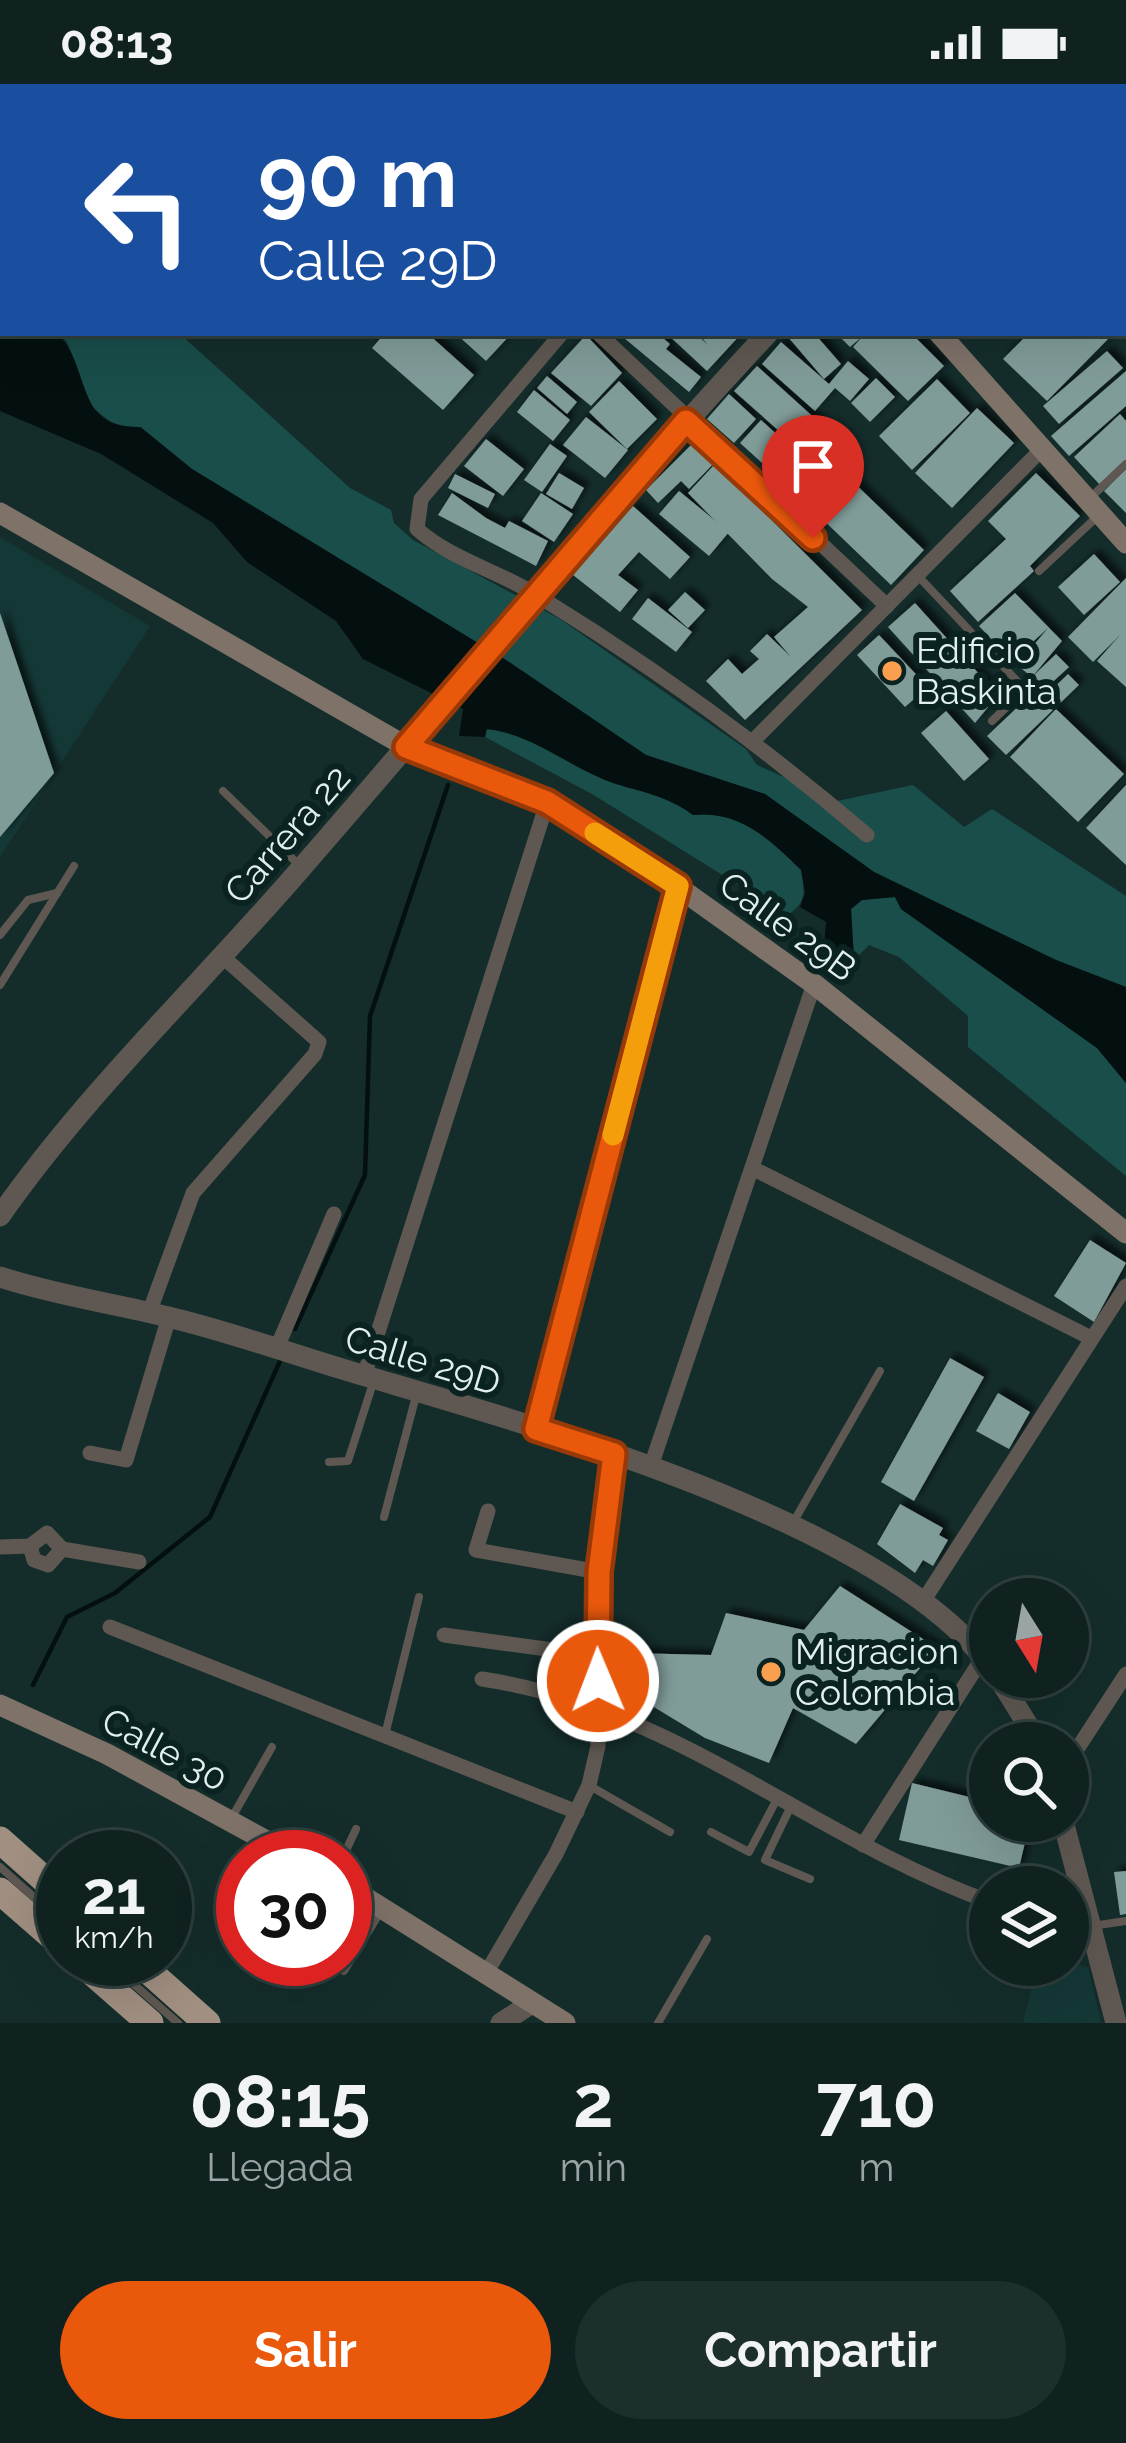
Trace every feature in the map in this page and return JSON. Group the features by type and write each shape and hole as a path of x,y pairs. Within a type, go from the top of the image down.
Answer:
{"highway":[{"path":"0,1840 36,1872"},
{"path":"0,1891 36,1922"},
{"path":"108,1986 150,2023"},
{"path":"166,1986 208,2023"}],"main road":[{"path":"941,336 1126,543"},
{"name":"Calle 29B","path":"0,513 406,747 547,802 678,886 814,984 1126,1233"},
{"name":"Calle 30","path":"0,1705 248,1830"},
{"path":"372,1902 488,1970 565,2023"}],"street":[{"path":"560,336 417,508 417,529 436,546 755,740 868,835"},
{"path":"601,336 887,606"},
{"name":"Carrera 22","path":"0,1216 83,1109 223,958 530,599 765,336"},
{"path":"755,740 1041,450"},
{"path":"369,1378 547,802"},
{"path":"536,1429 678,886"},
{"path":"91,1453 126,1460 193,1193 315,1054 319,1042 223,958"},
{"path":"651,1466 814,984"},
{"path":"752,1168 1091,1339"},
{"path":"276,1350 334,1214"},
{"name":"Calle 29D","path":"0,1276 159,1315 651,1466 790,1526 922,1603 969,1645"},
{"path":"922,1603 1126,1286"},
{"path":"488,1970 589,1785 598,1745 599,1572 614,1454"},
{"path":"488,1511 476,1550 599,1572"},
{"path":"0,1546 30,1546 47,1533 62,1549 139,1562"},
{"path":"110,1627 577,1812"},
{"path":"444,1635 597,1656"},
{"path":"1089,1731 1126,1674"},
{"path":"482,1679 599,1705 863,1845 969,1893"},
{"path":"863,1845 969,1688"},
{"path":"1070,1842 1116,2023"},
{"path":"1089,1934 1094,1934"},
{"path":"501,2023 532,2003"}],"lane":[{"path":"1039,571 1126,464"},
{"path":"917,575 1017,681 1019,695 992,721"},
{"path":"223,791 302,868"},
{"path":"0,985 74,866"},
{"path":"0,935 28,900 57,893"},
{"path":"790,1526 880,1371"},
{"path":"329,1462 348,1461 369,1378"},
{"path":"384,1516 417,1391"},
{"path":"384,1739 419,1597"},
{"path":"230,1820 272,1747"},
{"path":"589,1785 670,1832"},
{"path":"749,1852 784,1801"},
{"path":"765,1860 784,1801"},
{"path":"711,1832 810,1880"},
{"path":"0,1852 36,1883"},
{"path":"0,1868 36,1899"},
{"path":"372,1925 383,1907"},
{"path":"1094,1934 1126,1922"},
{"path":"658,2023 707,1939"},
{"path":"135,1986 178,2023"},
{"path":"152,1986 194,2023"}],"shaded area":[{"path":"0,336 59,336 103,417 118,425 140,427 192,469 506,660 646,755 765,794 874,872 1056,960 1126,987 1126,1083 1097,1048 901,909 895,897 862,900 851,909 854,960 824,945 826,922 800,907 805,893 801,870 753,829 725,817 693,815 665,799 599,778 504,732 487,729 485,737 459,736 463,709 363,659 336,621 247,562 213,523 101,454 0,411"},
{"path":"60,336 182,336 350,488 391,510 394,523 413,540 560,619 746,749 757,765 837,801 913,785 964,827 992,809 1126,896 1126,987 1056,960 874,872 765,794 646,755 506,660 192,469 141,427 117,427 92,407 67,342"},
{"path":"0,537 150,626 0,857"},
{"path":"486,729 520,738 599,778 665,799 693,815 725,817 753,829 801,870 801,901 787,915 592,794 485,737"},
{"path":"895,897 901,909 1097,1048 1126,1083 1126,1176 968,1047 968,1016 899,957 869,945 854,960 851,909 862,900"},
{"path":"1089,1971 1101,2023 1023,2023 1032,1986 1089,1986"}],"building":[{"path":"382,336 430,336 474,375 443,410 372,348"},
{"path":"458,336 509,336 486,361"},
{"path":"587,336 622,373 591,406 551,373"},
{"path":"622,336 661,336 670,344 666,349 701,377 689,392"},
{"path":"669,336 698,336 708,345 700,336 739,336 707,371"},
{"path":"817,336 841,364 824,379 788,337"},
{"path":"839,336 863,336 850,347"},
{"path":"863,336 914,336 944,366 908,401 853,347"},
{"path":"1026,336 1111,336 1047,401 1003,359"},
{"path":"781,342 829,384 848,361 869,379 850,401 835,388 815,411 762,364"},
{"path":"1107,351 1123,368 1059,424 1043,406"},
{"path":"757,366 820,423 797,447 734,391"},
{"path":"1126,371 1126,406 1069,456 1051,436"},
{"path":"547,376 577,402 567,414 537,388"},
{"path":"876,378 895,397 870,422 851,403"},
{"path":"937,379 970,413 912,470 879,436"},
{"path":"619,381 657,419 627,449 589,412"},
{"path":"534,390 570,420 553,441 517,412"},
{"path":"729,394 756,419 734,443 707,419"},
{"path":"977,408 1014,443 952,508 915,473"},
{"path":"1120,414 1126,421 1126,463 1101,486 1074,457"},
{"path":"586,417 628,450 605,478 563,445"},
{"path":"761,420 803,458 782,481 740,443"},
{"path":"486,439 524,469 503,496 464,466"},
{"path":"696,440 717,460 689,489 681,481 658,503 646,490"},
{"path":"550,444 567,456 542,492 524,480"},
{"path":"820,459 841,477 818,506 847,476 924,550 891,585 792,490"},
{"path":"715,464 862,610 745,720 706,681 728,659 742,674 759,659 750,651 767,634 791,657 774,637 808,607 772,579 688,493"},
{"path":"1126,469 1126,513 1104,491"},
{"path":"559,473 584,488 572,509 546,494"},
{"path":"1036,473 1080,516 1030,566 1034,571 978,622 950,591 1006,539 988,521"},
{"path":"455,474 495,494 488,508 448,488"},
{"path":"679,491 729,532 709,556 659,514"},
{"path":"452,493 505,528 509,521 548,541 536,566 438,515"},
{"path":"541,493 573,514 554,542 522,521"},
{"path":"633,506 690,557 670,579 639,552 618,575 638,590 620,612 573,575"},
{"path":"1094,554 1120,582 1084,615 1058,587"},
{"path":"1126,578 1126,687 1097,661 1121,634 1093,662 1068,637"},
{"path":"685,592 705,610 688,628 668,610"},
{"path":"1015,593 1062,641 1032,677 1017,665 1048,628 1012,661 979,626"},
{"path":"648,598 692,632 676,652 632,619"},
{"path":"915,603 998,695 975,723 888,627"},
{"path":"0,613 54,773 0,837"},
{"name":"Edificio Baskinta","path":"879,635 928,687 905,707 857,655"},
{"path":"1056,654 1069,667 1044,690 1032,677"},
{"path":"1068,674 1079,685 1006,755 987,736 1024,701 1032,709"},
{"path":"1056,709 1124,774 1078,822 1010,757"},
{"path":"946,711 989,759 964,781 921,733"},
{"path":"1126,785 1126,865 1086,828"},
{"path":"1090,1240 1126,1263 1094,1322 1054,1296"},
{"path":"950,1358 984,1377 914,1501 881,1482"},
{"path":"998,1393 1030,1412 1009,1449 976,1431"},
{"path":"900,1504 943,1528 939,1535 948,1540 933,1566 923,1560 915,1573 877,1544"},
{"name":"Migracion Colombia","path":"840,1586 937,1648 856,1744 793,1708 769,1763 705,1738 624,1689 629,1653 711,1655 726,1613 804,1630"},
{"path":"912,1783 969,1797 969,1842 1025,1842 1019,1866 1010,1866 899,1840"},
{"path":"1126,1871 1126,1914 1120,1915 1114,1872"}],"waterway":[{"path":"295,1329 365,1175 370,1016 448,785"},
{"path":"33,1685 67,1617 115,1593 210,1517 280,1361"}],"slow traffic":[{"path":"595,833 678,886 613,1135"}],"place":[{"name":"Edificio Baskinta","path":"892,671"},
{"name":"Migracion Colombia","path":"771,1672"}],"route":[{"path":"598,1681 599,1572 614,1454 536,1429 678,886 547,802 406,747 686,421 813,538"}]}
